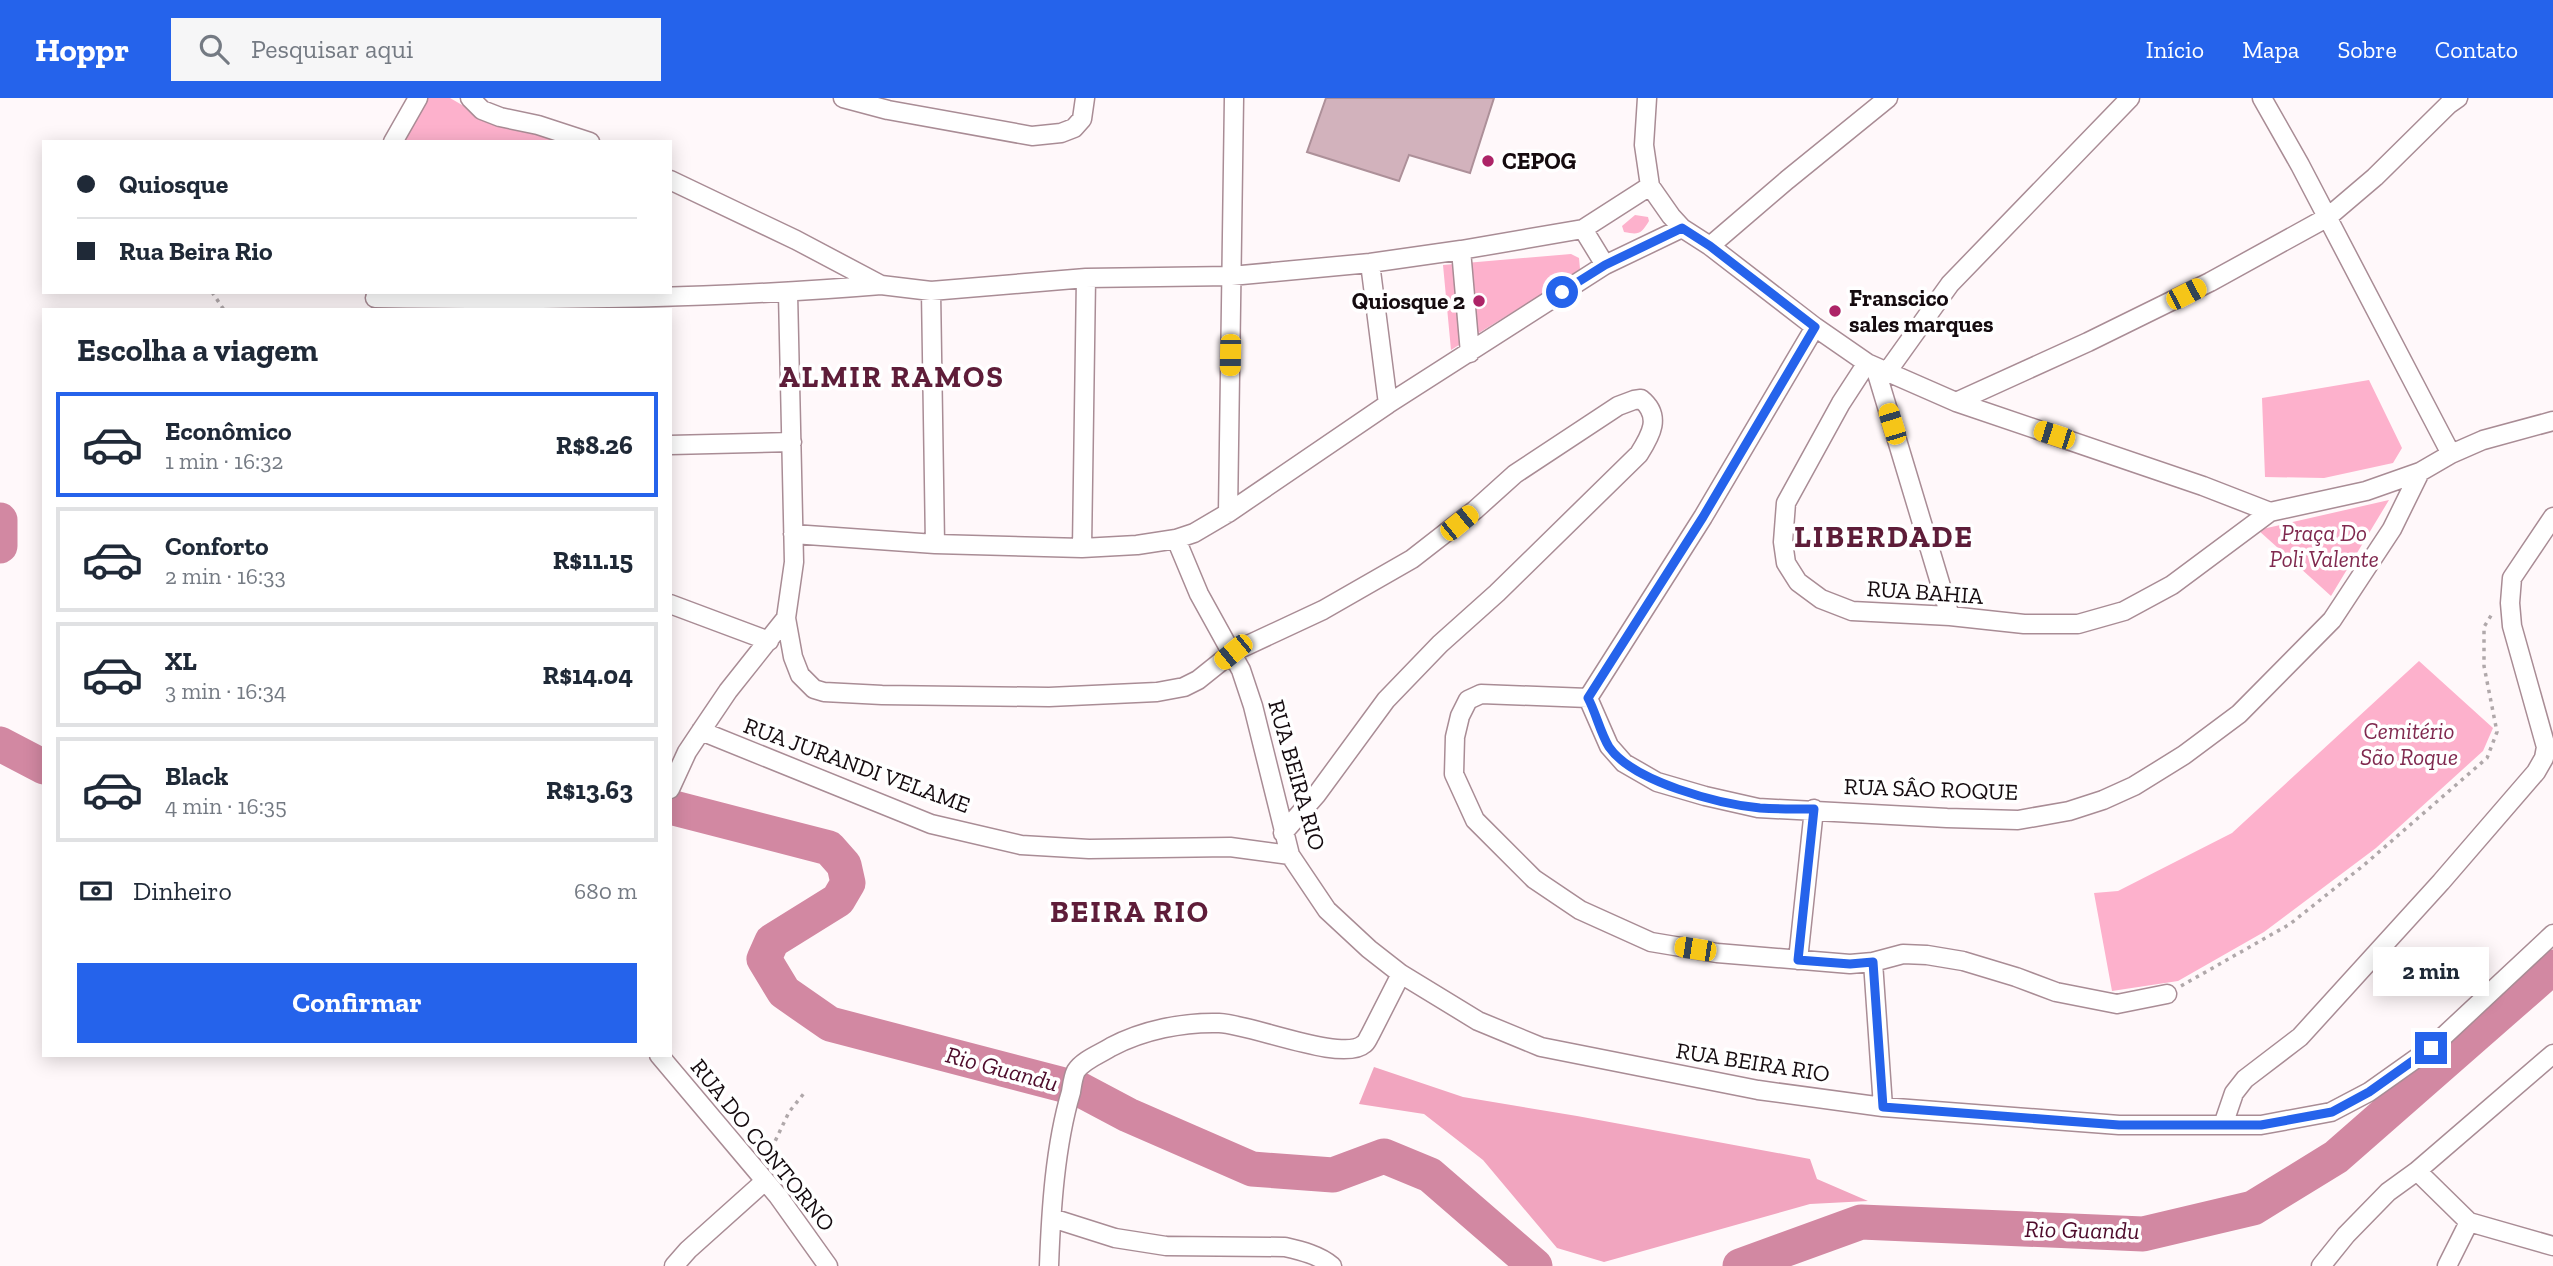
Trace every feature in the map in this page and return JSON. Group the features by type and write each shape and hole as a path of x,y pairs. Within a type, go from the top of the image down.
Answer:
{"street":[{"path":"394,140 418,98"},
{"path":"470,98 482,110 500,117 538,125 584,140"},
{"path":"843,98 888,110 1032,136 1061,133 1074,128 1082,119 1085,98"},
{"path":"1228,513 1234,98"},
{"path":"1647,98 1644,145 1650,186 1682,228 1710,246 1815,327 1876,367 1956,402 2203,486 2270,512 2366,491 2420,472 2483,440 2553,421"},
{"path":"1710,246 1888,98"},
{"name":"RUA BAHIA","path":"2130,98 1950,284 1841,403 1786,503 1783,542 1786,563 1798,582 1807,589 1852,611 1950,616 2024,624 2078,624 2124,611 2172,585 2270,512"},
{"path":"2262,98 2328,217 2451,454"},
{"path":"1956,402 2186,294 2328,217 2375,177 2458,98"},
{"path":"672,181 796,240 881,285"},
{"path":"375,300 530,301 788,293 881,285 931,291 1086,278 1231,276 1370,263 1583,229 1650,186"},
{"path":"793,534 935,544 1082,548 1137,545 1176,539 1194,533 1605,265 1682,228"},
{"path":"1583,229 1605,265"},
{"path":"1461,250 1470,353"},
{"path":"1370,263 1388,404"},
{"path":"1082,548 1086,278"},
{"path":"931,291 935,544"},
{"path":"788,293 794,562 786,618 793,657 800,675 814,690 837,693 1049,697 1157,692 1184,687 1198,680 1233,652 1323,610 1412,559 1475,510 1515,474 1619,406 1641,399 1647,404 1654,420 1652,431 1639,454 1497,593 1440,644 1386,700 1317,794 1283,833"},
{"path":"1815,327 1703,517 1588,698 1546,698 1504,693 1481,694 1468,701 1460,716 1455,737 1454,775 1475,820 1534,878 1580,910 1651,942 1717,953 1850,964 1873,962 1903,954 1963,961 2056,992 2117,1004 2167,994"},
{"path":"1876,367 1950,616"},
{"path":"672,445 792,442"},
{"name":"RUA SÂO ROQUE","path":"1588,698 1609,746 1624,763 1657,782 1705,796 1758,808 2018,820 2069,811 2134,786 2184,755 2239,714 2332,620 2392,529 2420,472"},
{"path":"2223,1125 2234,1093 2245,1079 2300,1037 2336,1000 2536,772 2544,758 2546,747 2512,626 2510,603 2512,578 2553,517"},
{"name":"RUA BEIRA RIO","path":"1176,539 1199,594 1233,652 1253,706 1290,855 1327,910 1401,974 1478,1021 1541,1047 1758,1090 1883,1107 2119,1125 2261,1125 2332,1112 2369,1092 2431,1048 2553,934"},
{"path":"672,605 769,640"},
{"path":"672,786 687,752 728,691 786,618"},
{"name":"RUA JURANDI VELAME","path":"701,731 849,793 932,824 1021,845 1088,849 1230,847 1290,855"},
{"path":"1798,960 1814,809"},
{"path":"1873,962 1883,1107"},
{"path":"1049,1266 1063,1118 1077,1071 1088,1060 1144,1033 1187,1024 1221,1023 1248,1027 1321,1048 1353,1049 1364,1044 1370,1035 1401,974"},
{"path":"2321,1266 2346,1235 2388,1192 2417,1171 2553,1054"},
{"name":"RUA DO CONTORNO","path":"661,1057 762,1178 828,1266"},
{"path":"2417,1171 2469,1222 2553,1247"},
{"path":"674,1266 762,1178"},
{"path":"1052,1218 1115,1238 1166,1246 1285,1247 1326,1261 1332,1266"},
{"path":"2446,1266 2469,1222"}],"path":[{"path":"2167,994 2290,924 2364,865 2487,758 2497,732 2484,667 2484,627 2496,607"},
{"path":"762,1178 789,1112 805,1092"}],"green space":[{"path":"413,98 450,98 476,113 564,140 398,140"},
{"path":"1635,215 1648,217 1649,221 1639,232 1624,232 1622,226"},
{"path":"1571,254 1579,258 1580,269 1570,277 1451,350 1443,265"},
{"path":"2369,380 2402,448 2393,463 2324,478 2265,477 2262,398"},
{"name":"Praça Do Poli Valente","path":"2389,500 2331,596 2258,530"},
{"name":"Cemitério São Roque","path":"2419,661 2493,728 2483,751 2376,848 2264,932 2178,981 2112,991 2094,893 2118,891 2232,833"}],"shaded area":[{"path":"1374,1067 1463,1097 1810,1159 1817,1179 1868,1201 1810,1204 1604,1262 1557,1248 1483,1160 1424,1114 1359,1104"}],"building":[{"path":"1326,98 1494,98 1470,173 1409,155 1399,181 1307,152"}],"waterway":[{"name":"Rio Guandu","path":"0,520 0,546"},
{"name":"Rio Guandu","path":"0,744 42,766"},
{"name":"Rio Guandu","path":"672,808 829,848 844,865 848,883 838,900 772,941 764,959 784,992 830,1024 1079,1089 1128,1115 1252,1169 1333,1175 1384,1156 1430,1175 1535,1266"},
{"name":"Rio Guandu","path":"1740,1266 1861,1222 2143,1234 2253,1208 2336,1157 2553,967"}],"place":[{"name":"CEPOG","path":"1488,161"},
{"name":"Quiosque 2","path":"1479,301"},
{"name":"Franscico sales marques","path":"1835,311"}],"district":[{"name":"ALMIR RAMOS","path":"892,377"},
{"name":"LIBERDADE","path":"1884,537"},
{"name":"BEIRA RIO","path":"1130,912"}],"route":[{"path":"1562,292 1605,265 1682,228 1710,246 1815,327 1703,517 1588,698 1609,746 1624,763 1657,782 1758,808 1814,809 1798,960 1850,964 1873,962 1883,1107 2119,1125 2261,1125 2332,1112 2369,1092 2431,1048"}]}
